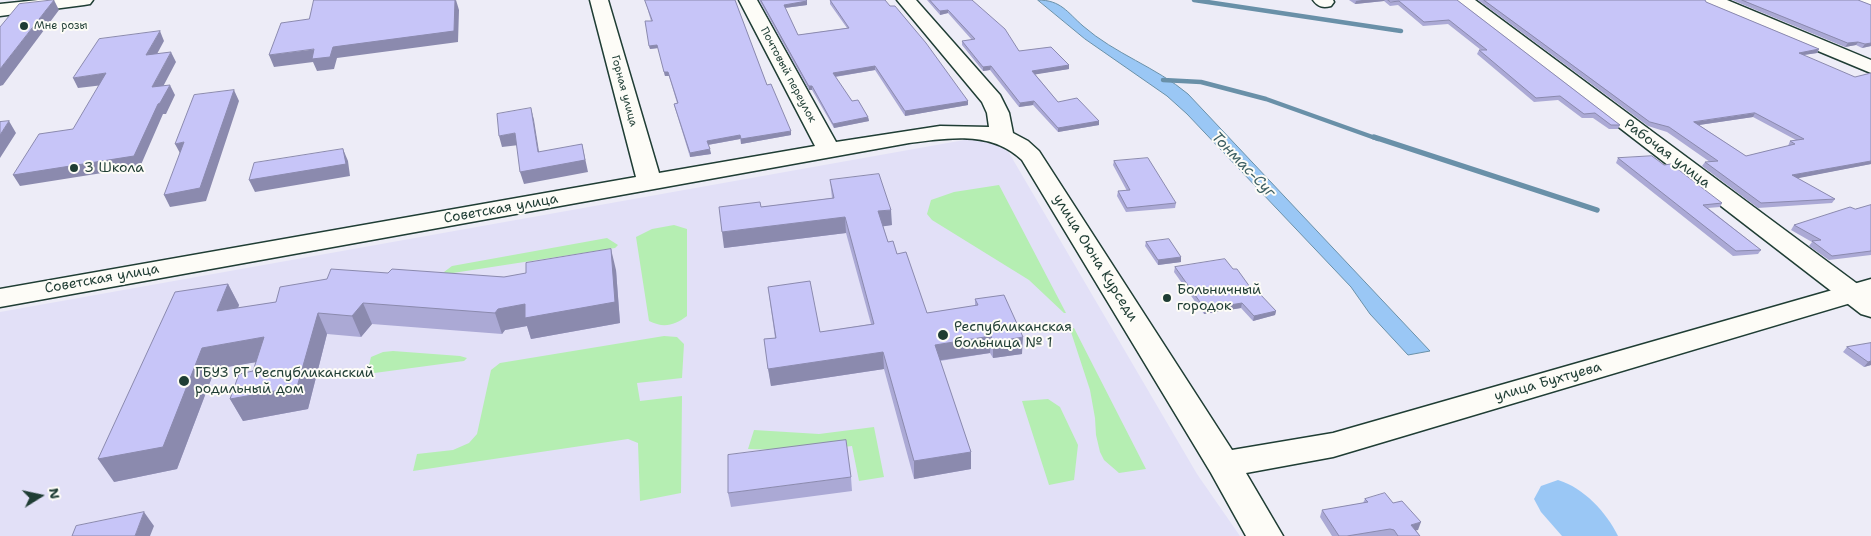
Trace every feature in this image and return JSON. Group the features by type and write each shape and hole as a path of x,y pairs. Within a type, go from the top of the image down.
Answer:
{"street":[{"path":"0,10 84,0"},
{"name":"Горная улица","path":"599,0 649,182"},
{"name":"Почтовый переулок","path":"748,0 829,151"},
{"path":"906,0 992,100 998,113 1002,138"},
{"name":"Рабочая улица","path":"1463,0 1865,297"},
{"path":"1711,0 1871,67"},
{"path":"1864,0 1871,2"},
{"name":"Советская улица","path":"0,298 649,182 940,133 969,133 1002,138"},
{"name":"улица Оюна Курседи","path":"1002,138 1020,145 1031,156 1223,464 1265,536"},
{"name":"улица Бухтуева","path":"1223,464 1333,445 1865,297"}],"shaded area":[{"path":"998,134 1197,474 1240,536 0,536 0,312"}],"green space":[{"path":"999,185 1066,313 1029,280 932,220 927,214 931,200 954,192"},
{"path":"674,225 687,229 687,316 673,324 659,325 649,321 636,237 652,229"},
{"path":"607,238 618,245 615,248 440,275 452,266"},
{"path":"1074,328 1146,469 1119,473 1104,460 1096,435 1090,390 1070,329"},
{"path":"664,336 677,337 684,344 682,378 637,383 640,401 682,396 681,493 640,501 638,443 628,439 413,471 417,454 453,450 469,443 477,434 491,370 500,363"},
{"path":"393,351 467,358 464,361 367,374 371,357 383,352"},
{"path":"1048,399 1060,407 1078,445 1074,480 1049,485 1022,401"},
{"path":"874,427 884,477 859,481 852,446 809,451 748,449 754,430 819,434"}],"water":[{"name":"Тонмас-Суг","path":"1038,0 1058,5 1108,45 1163,76 1188,94 1430,351 1408,355 1370,314 1351,287 1187,114 1167,96 1085,39"}],"building":[{"path":"54,0 0,69 0,27 19,4"},
{"path":"314,0 455,0 454,31 333,47 330,57 312,59 314,49 269,55 281,23 309,19"},
{"path":"645,0 735,0 767,85 771,84 791,131 741,139 740,135 707,141 710,149 690,153 674,104 678,103 668,72 664,72 657,45 649,46 645,21 652,21"},
{"path":"761,0 806,0 784,5 798,35 849,28 830,0 885,0 890,6 895,6 926,43 968,101 905,111 875,66 833,73 852,101 858,100 868,117 833,124 812,86 809,86"},
{"path":"930,0 972,0 1005,29 1019,51 1051,47 1069,65 1032,71 1058,102 1077,98 1099,121 1058,128 1034,101 1020,103 991,66 983,67 962,41 975,39 948,10 940,11"},
{"path":"1388,0 1457,0 1620,125 1611,125 1595,113 1584,114 1560,96 1536,98 1479,50 1487,50 1449,20 1424,22 1399,1 1391,2"},
{"path":"1484,0 1705,0 1819,49 1799,53 1855,77 1871,73 1871,161 1792,175 1835,199 1761,203 1705,162 1718,161 1669,127 1650,122","holes":["1755,113 1804,139 1790,141 1795,144 1746,156 1694,122"]},
{"path":"1742,0 1858,0 1871,5 1871,43 1848,43"},
{"path":"160,31 146,55 171,52 152,87 170,85 158,104 134,156 13,175 39,134 73,129 106,73 73,78 99,39"},
{"path":"234,90 200,188 164,195 184,142 175,144 194,95"},
{"path":"531,108 538,152 582,144 585,160 520,172 515,133 499,136 497,114"},
{"path":"9,121 0,135 0,122"},
{"path":"343,149 346,164 249,180 254,163"},
{"path":"1652,156 1664,165 1671,164 1722,203 1703,205 1761,250 1736,251 1618,158"},
{"path":"1148,158 1176,203 1127,208 1118,191 1130,190 1114,161"},
{"name":"Республиканская больница № 1","path":"879,174 891,210 878,211 888,242 893,241 897,254 906,252 927,313 978,305 975,299 1004,295 1023,337 993,342 991,336 935,345 971,452 914,461 883,352 768,369 764,339 776,338 768,287 810,281 820,332 874,324 845,217 722,232 719,207 760,202 761,207 834,198 830,180"},
{"path":"1871,205 1871,251 1832,256 1812,241 1821,240 1794,225 1850,207 1855,209"},
{"path":"1169,239 1181,257 1158,260 1146,242"},
{"path":"611,249 615,302 525,318 525,304 498,309 495,313 363,303 352,316 318,313 297,387 230,399 239,374 253,371 264,337 202,348 163,447 98,459 175,292 228,284 217,311 276,302 280,287 327,279 331,269 388,273 392,269 504,277 526,273 526,263"},
{"path":"1225,259 1233,269 1237,269 1255,294 1259,293 1276,311 1254,316 1242,303 1205,309 1175,267"},
{"path":"1871,343 1871,361 1868,362 1847,347"},
{"path":"846,440 851,477 728,493 728,455"},
{"path":"1385,493 1393,503 1402,501 1421,522 1411,525 1420,536 1398,536 1394,530 1390,529 1339,536 1322,510 1368,502 1365,499"},
{"path":"144,512 135,536 72,536 76,526"}],"waterway":[{"path":"1194,0 1401,31"},
{"path":"1163,80 1201,82 1266,99 1378,139"},
{"path":"1374,137 1597,210"},
{"name":"Тонмас-Суг","path":"1558,499 1593,536"}],"place":[{"name":"Мне розы","path":"24,26"},
{"name":"3 Школа","path":"74,168"},
{"name":"Больничный городок","path":"1167,298"},
{"name":"Республиканская больница № 1","path":"943,335"},
{"name":"ГБУЗ РТ Республиканский родильный дом","path":"184,381"}]}
